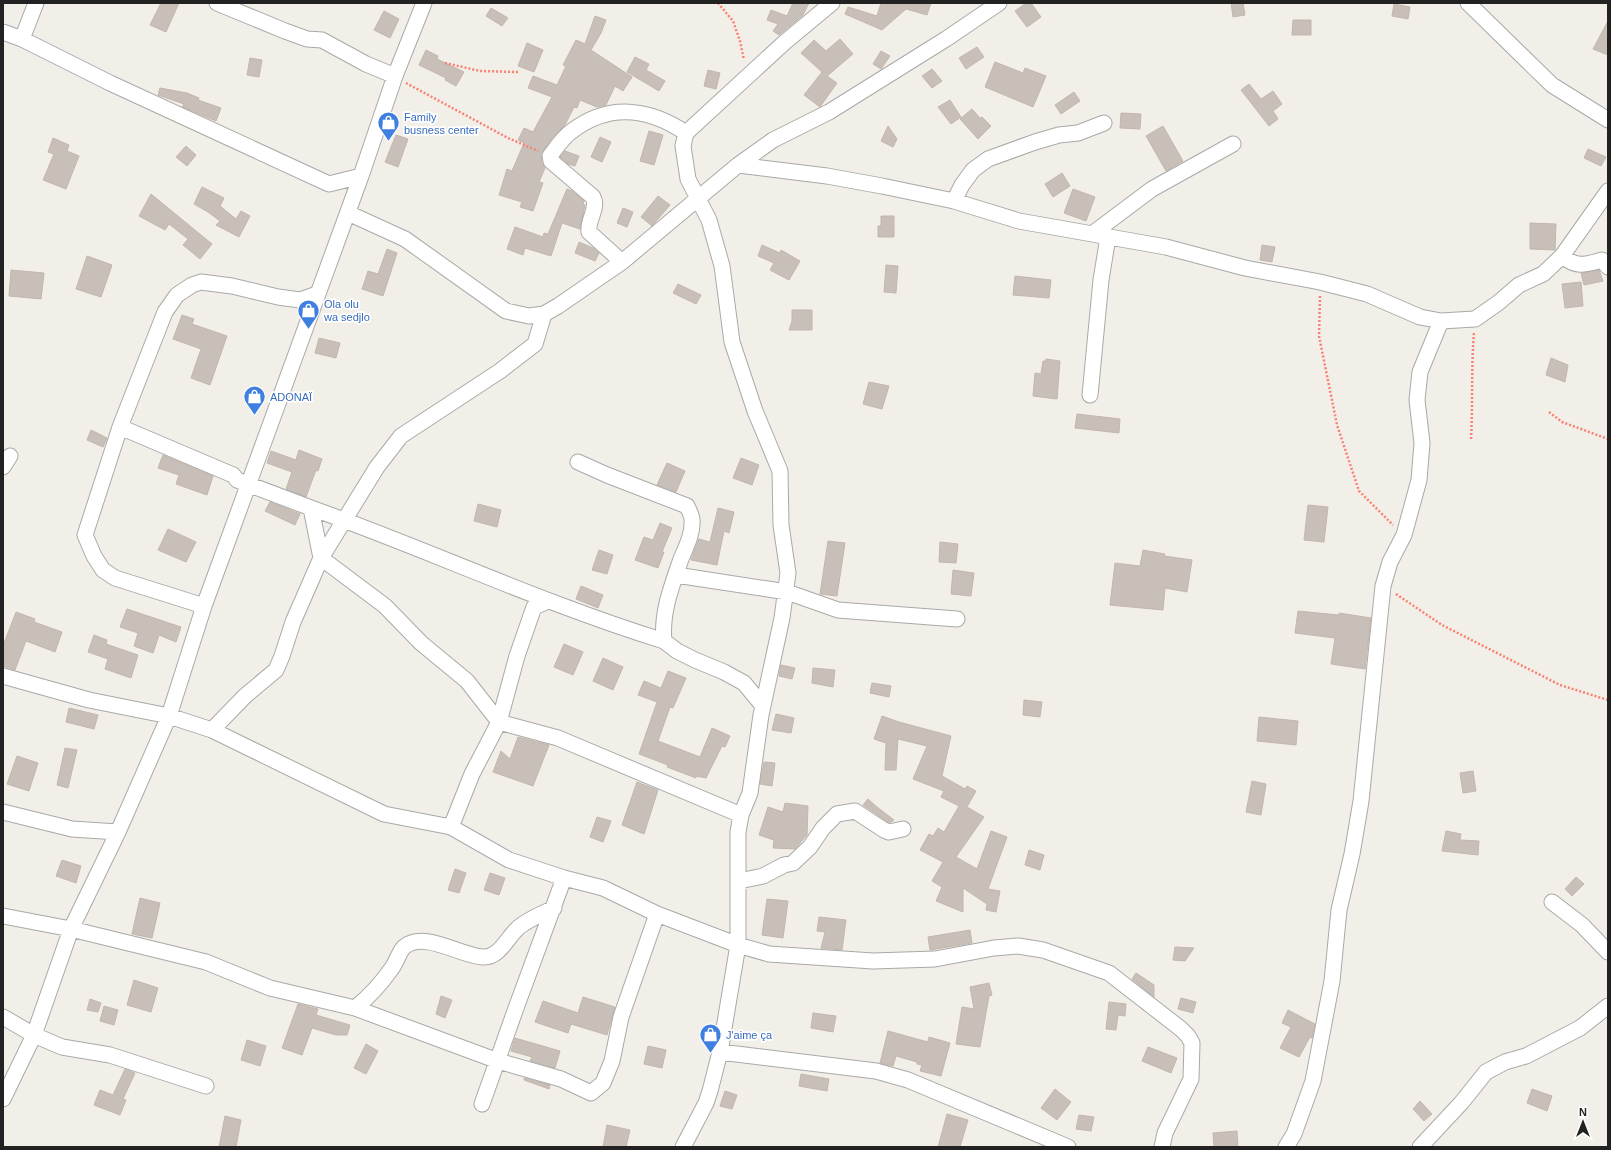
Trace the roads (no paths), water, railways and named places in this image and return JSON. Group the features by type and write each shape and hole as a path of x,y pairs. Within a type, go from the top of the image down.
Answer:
{"street":[{"path":"22,39 36,3"},
{"path":"218,3 307,39 322,40 366,64 395,76"},
{"path":"3,1099 34,1035 71,929 118,832 169,716 204,606 350,207 395,76 424,3"},
{"path":"683,1147 706,1103 720,1052 738,945 739,880 737,856 741,815 750,793 763,706 787,592 788,572 781,525 780,471 755,411 732,342 722,266 708,220 699,198 688,179 683,146 686,133 742,80 832,3"},
{"path":"3,32 22,39 110,82 329,184 350,207 405,239 506,311 529,316 544,314 558,306 622,262 738,165 774,140 829,112 946,39 999,3"},
{"path":"1468,3 1552,85 1608,120"},
{"path":"622,262 589,232 591,217 595,205 593,197 552,161 550,156 572,131 607,114 622,111 637,112 653,117 674,125 686,133"},
{"path":"954,201 962,185 974,170 988,159 1035,142 1059,135 1078,133 1104,123"},
{"path":"1092,234 1152,190 1233,144"},
{"path":"738,165 827,176 954,201 1019,221 1166,246 1245,268 1320,282 1367,294 1420,317 1441,321 1475,319 1498,303 1519,285 1543,274 1562,256 1608,190"},
{"path":"329,184 361,176"},
{"path":"1090,395 1101,280 1108,237"},
{"path":"1562,256 1571,263 1581,265 1602,260 1608,267"},
{"path":"204,606 115,578 103,570 94,556 85,535 120,427 165,312 177,295 192,285 201,282 232,286 278,297 300,300 317,294"},
{"path":"212,730 245,696 276,670 293,622 321,558 377,467 401,436 500,371 535,344 544,314"},
{"path":"1286,1147 1294,1134 1313,1081 1332,981 1339,910 1352,854 1361,801 1383,586 1390,562 1404,535 1419,480 1422,443 1417,400 1420,372 1441,321"},
{"path":"120,427 233,476 237,480 345,520 548,601 615,626 664,641 677,651 724,672 744,683 763,706"},
{"path":"578,462 607,476 687,506 693,519 691,535 676,575 663,625 664,641"},
{"path":"311,508 321,558 385,606 421,643 467,682 499,722 558,738 741,815"},
{"path":"676,575 787,592 838,610 957,619"},
{"path":"451,827 472,774 499,722 517,656 534,607 548,601"},
{"path":"3,676 89,700 169,716 212,730 384,814 451,827 509,860 564,878 603,888 657,914 738,945 769,954 873,961 935,959 994,948 1018,946 1043,950 1109,973 1181,1029 1192,1043 1191,1079 1168,1127 1162,1147"},
{"path":"739,880 763,876 784,865 793,864 810,847 823,828 837,814 855,811 889,832 903,829"},
{"path":"3,812 72,829 118,832"},
{"path":"482,1104 564,878"},
{"path":"1552,902 1582,925 1608,952"},
{"path":"355,1008 373,994 393,967 404,948 419,941 434,943 464,954 484,957 498,952 518,928 554,908"},
{"path":"3,916 71,929 184,955 206,962 270,988 355,1008 498,1061 561,1079 591,1093 603,1083 612,1061 621,1017 657,914"},
{"path":"1420,1147 1462,1102 1486,1072 1505,1062 1533,1053 1580,1028 1608,1006"},
{"path":"3,1017 34,1035 62,1047 110,1055 206,1086"},
{"path":"720,1052 876,1071 908,1080 1068,1147"}],"place":[{"name":"Family busness center","path":"389,142"},
{"name":"Ola olu wa sedjlo","path":"309,330"},
{"name":"ADONAÏ","path":"255,416"},
{"name":"J'aime ça","path":"710,1054"}]}
